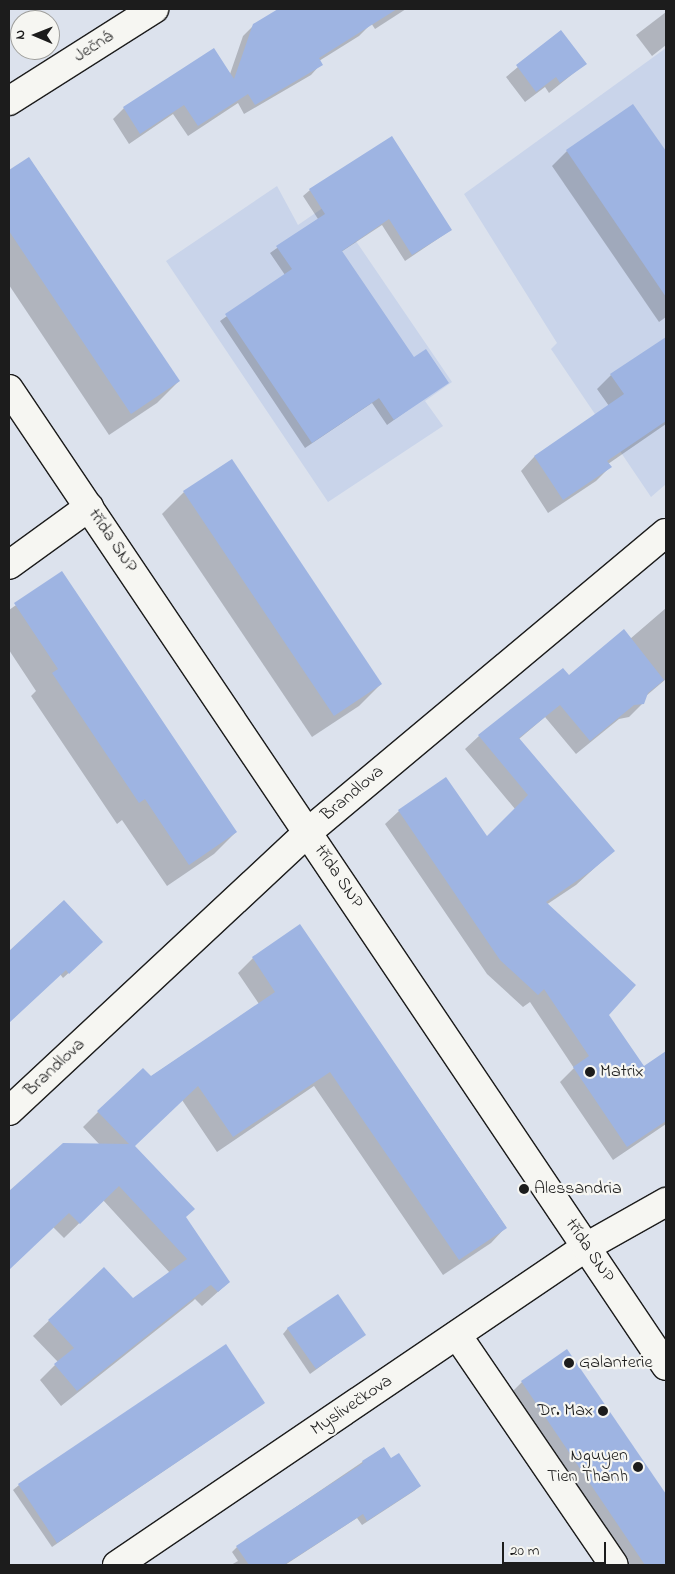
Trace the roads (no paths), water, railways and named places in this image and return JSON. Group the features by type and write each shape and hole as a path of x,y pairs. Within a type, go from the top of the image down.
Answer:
{"street":[{"name":"Ječná","path":"9,101 154,9"},
{"name":"třída SNP","path":"9,389 666,1366"},
{"path":"9,565 89,507"},
{"name":"Brandlova","path":"9,1111 308,832 666,533"},
{"name":"Myslivečkova","path":"117,1565 586,1247 665,1207"},
{"path":"457,1335 614,1565"}],"place":[{"name":"Matrix","path":"590,1072"},
{"name":"Alessandria","path":"524,1189"},
{"name":"Galanterie","path":"569,1363"},
{"name":"Dr. Max","path":"603,1411"},
{"name":"Nguyen Tien Thanh","path":"638,1467"}]}
